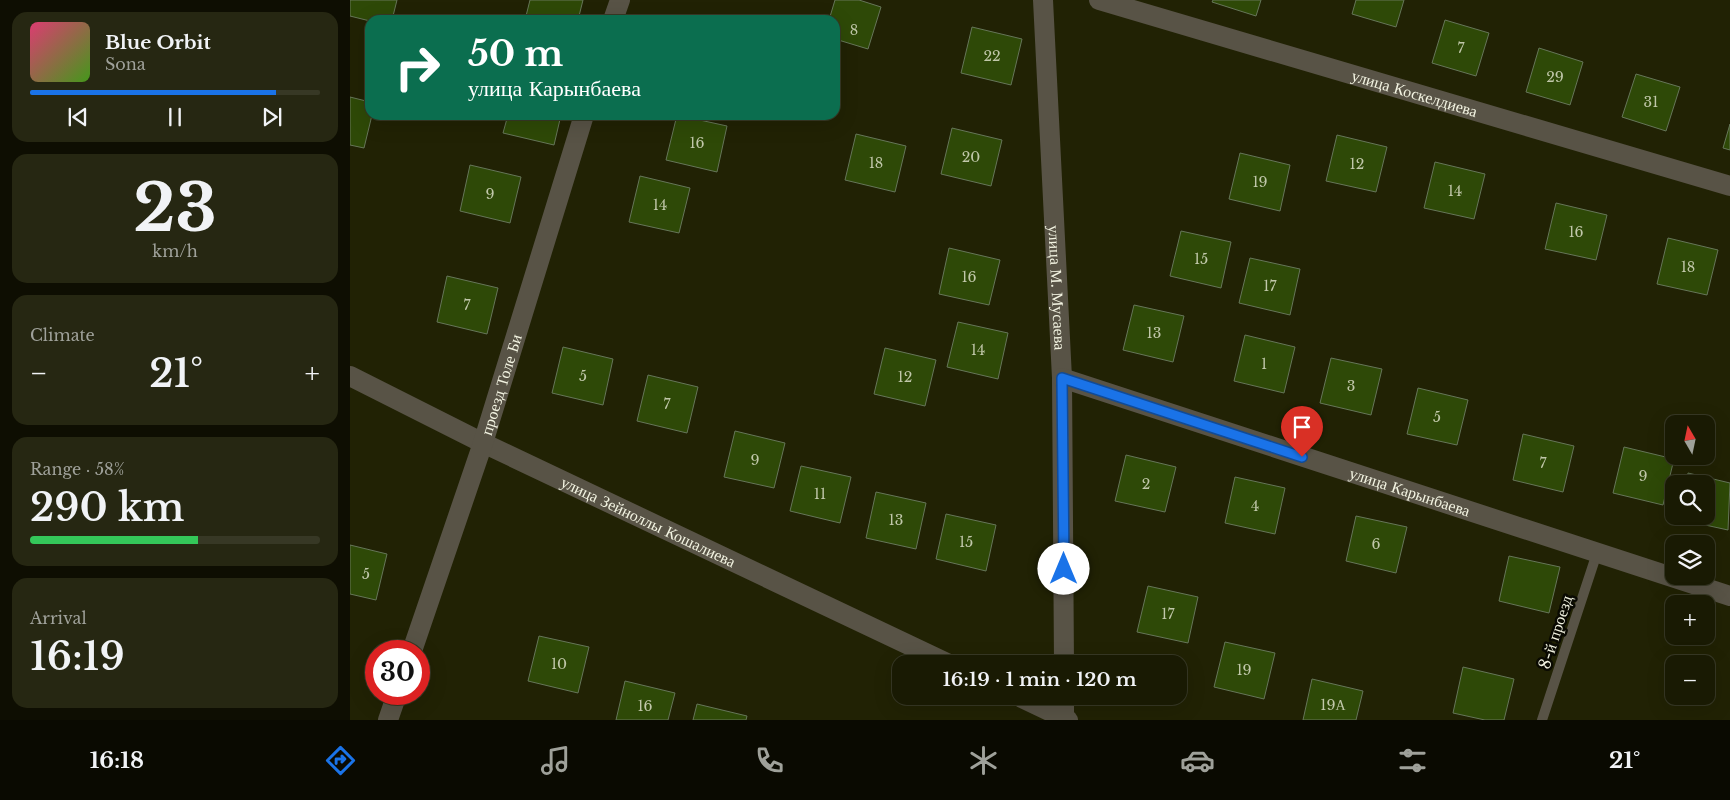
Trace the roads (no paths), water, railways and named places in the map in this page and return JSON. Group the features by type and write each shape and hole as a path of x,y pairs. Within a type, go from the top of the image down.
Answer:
{"street":[{"path":"616,15 620,0"},
{"name":"улица М. Мусаева","path":"1043,0 1062,378 1064,655"},
{"name":"улица Коскелдиева","path":"1099,0 1730,186"},
{"name":"проезд Толе Би","path":"416,640 484,443 582,120"},
{"name":"улица Зейноллы Кошалиева","path":"350,376 484,443 930,655"},
{"name":"улица Карынбаева","path":"1062,378 1730,596"},
{"path":"388,720 393,705"},
{"path":"1037,705 1066,719"},
{"path":"1065,705 1066,719"}],"lane":[{"name":"8-й проезд","path":"1542,720 1597,553"}]}
